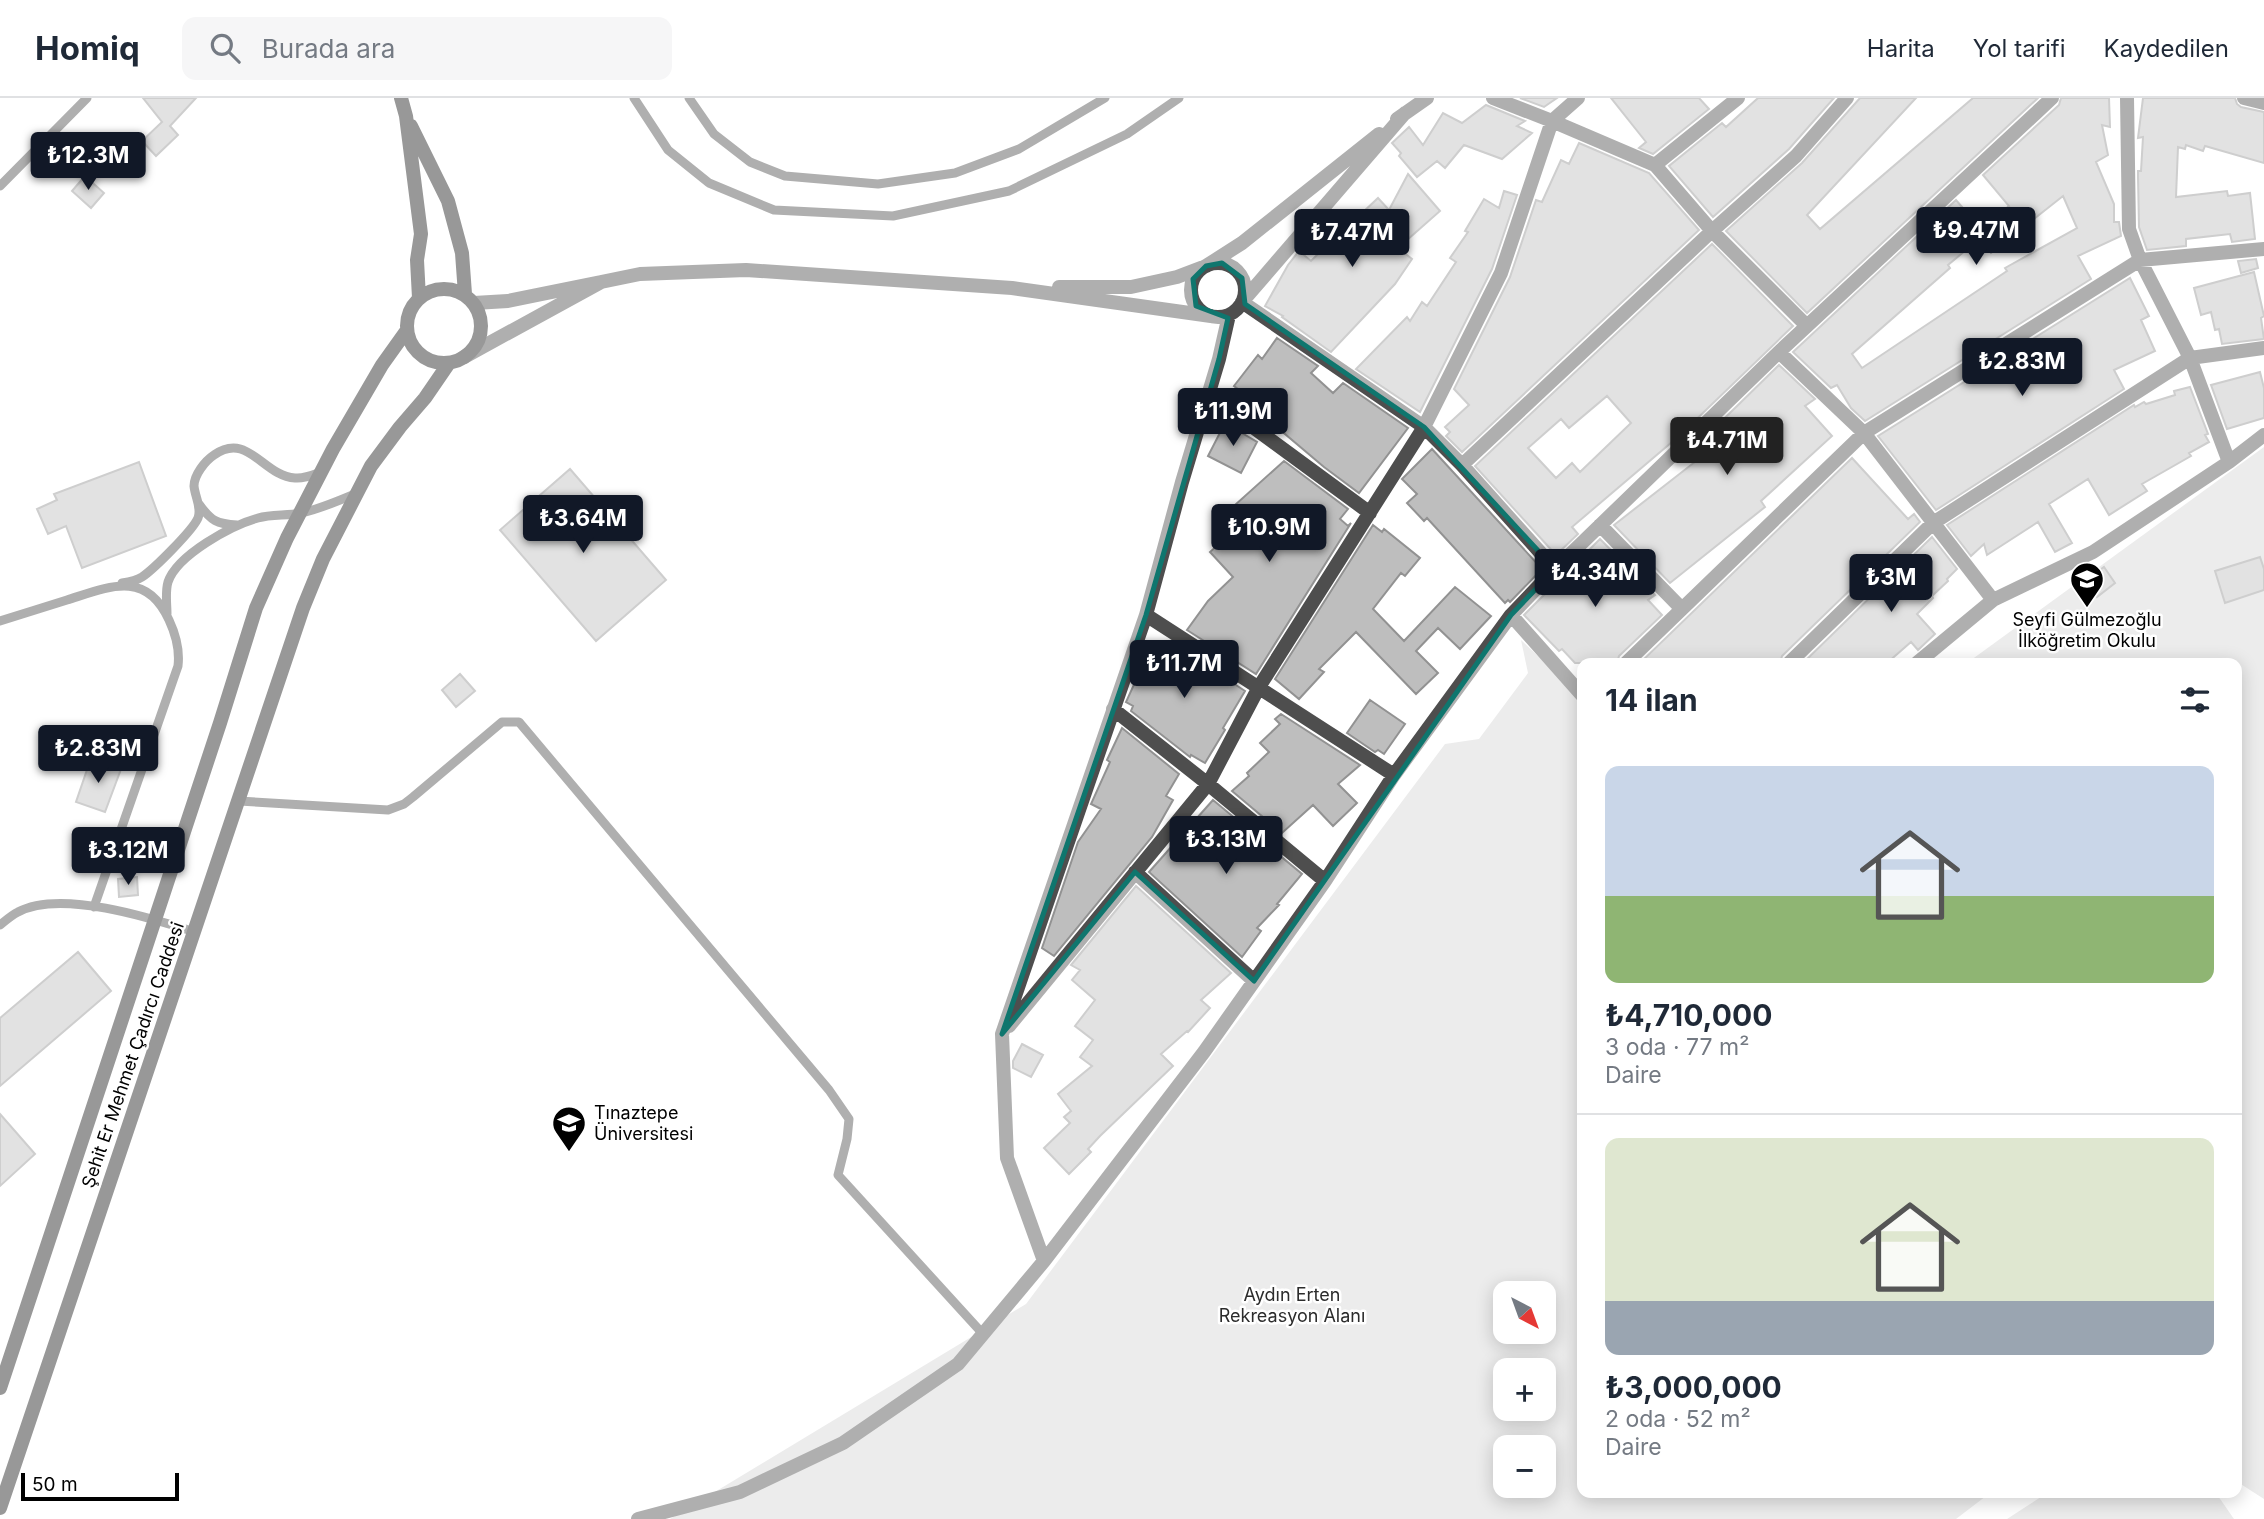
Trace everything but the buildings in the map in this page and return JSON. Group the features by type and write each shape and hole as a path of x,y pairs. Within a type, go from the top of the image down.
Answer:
{"main road":[{"path":"401,98 406,116 421,234 417,260 419,298"},
{"path":"406,116 448,201 462,253 470,299 480,314 482,326 474,349 449,363 426,358 417,351 407,330 412,307 419,298 442,288 454,289 470,299"},
{"name":"Şehit Er Mehmet Çadırcı Caddesi","path":"0,1388 256,608 321,472 382,365 407,330"},
{"name":"Şehit Er Mehmet Çadırcı Caddesi","path":"0,1508 303,608 323,559 371,466 449,363"}],"street":[{"path":"1210,316 1196,306 1192,297 1193,279 1206,266 1242,243 1427,98"},
{"path":"1493,98 1655,165 1712,231 1807,326"},
{"path":"1002,1034 1208,784 1259,687 1424,427 1501,273 1552,121 1578,98"},
{"path":"1655,165 1738,98"},
{"path":"1462,465 1796,156 1847,98"},
{"path":"638,1519 740,1493 843,1443 958,1364 1044,1261 1204,1052 1325,881 1394,775 1511,615 1779,352 2052,98"},
{"path":"2127,98 2129,229 2140,260 2190,358 2230,462"},
{"path":"2244,98 2264,103"},
{"path":"470,299 508,301 640,274 746,270 1012,288 1220,317 1237,310 1405,113"},
{"path":"1631,658 1864,433 2140,260 2264,250"},
{"path":"1012,288 1130,287 1177,277 1222,263 1237,271 1245,286 1242,302"},
{"path":"464,357 601,282"},
{"path":"1242,302 1424,427 1462,465 1555,569"},
{"path":"1044,1261 1007,1158 1002,1034 1146,615 1229,315"},
{"path":"1794,658 1933,523 2190,358 2264,348"},
{"path":"1779,352 1864,433 1993,600"},
{"path":"1208,394 1370,513"},
{"path":"1923,658 1993,600 2093,552 2230,462 2264,435"},
{"path":"1600,525 1681,608"},
{"path":"1146,615 1394,775"},
{"path":"1511,615 1577,689"},
{"path":"1114,709 1325,881"},
{"path":"1135,872 1254,981"}],"lane":[{"path":"0,186 87,98"},
{"path":"634,98 668,150 709,183 774,210 893,216 1009,191 1127,134 1179,98"},
{"path":"689,98 714,134 750,162 785,176 878,184 955,173 1019,149 1105,98"},
{"path":"0,621 139,578 147,573 187,533 198,517 199,504 194,484 205,463 215,453 241,448 252,453 261,463 280,475 295,478 321,472"},
{"path":"167,616 168,581 178,566 202,544 259,517 300,513 356,493"},
{"path":"199,504 207,515 220,524 239,525"},
{"path":"94,907 179,655 176,637 158,601 140,589 115,585"},
{"path":"239,801 388,810 404,804 502,722 519,722 829,1090 849,1119 838,1175 983,1334"},
{"path":"0,925 19,911 46,904 75,904 155,920 195,932"}],"highlighted area":[{"path":"1222,263 1242,278 1245,304 1424,427 1555,569 1511,615 1254,981 1135,872 1002,1034 1146,615 1219,359 1228,318 1196,306 1193,279 1206,266"}],"green space":[{"path":"2264,447 2264,1499 2242,1485 2242,658 1974,658"},
{"name":"Aydın Erten Rekreasyon Alanı","path":"1521,640 1577,693 1577,1498 1983,1498 1956,1519 670,1519 1026,1304 1445,744 1479,739 1528,673"},
{"path":"2039,1498 2219,1498 2234,1519 2007,1519"}],"place":[{"name":"Seyfi Gülmezoğlu İlköğretim Okulu","path":"2087,609"},
{"name":"Tınaztepe Üniversitesi","path":"569,1153"}]}
